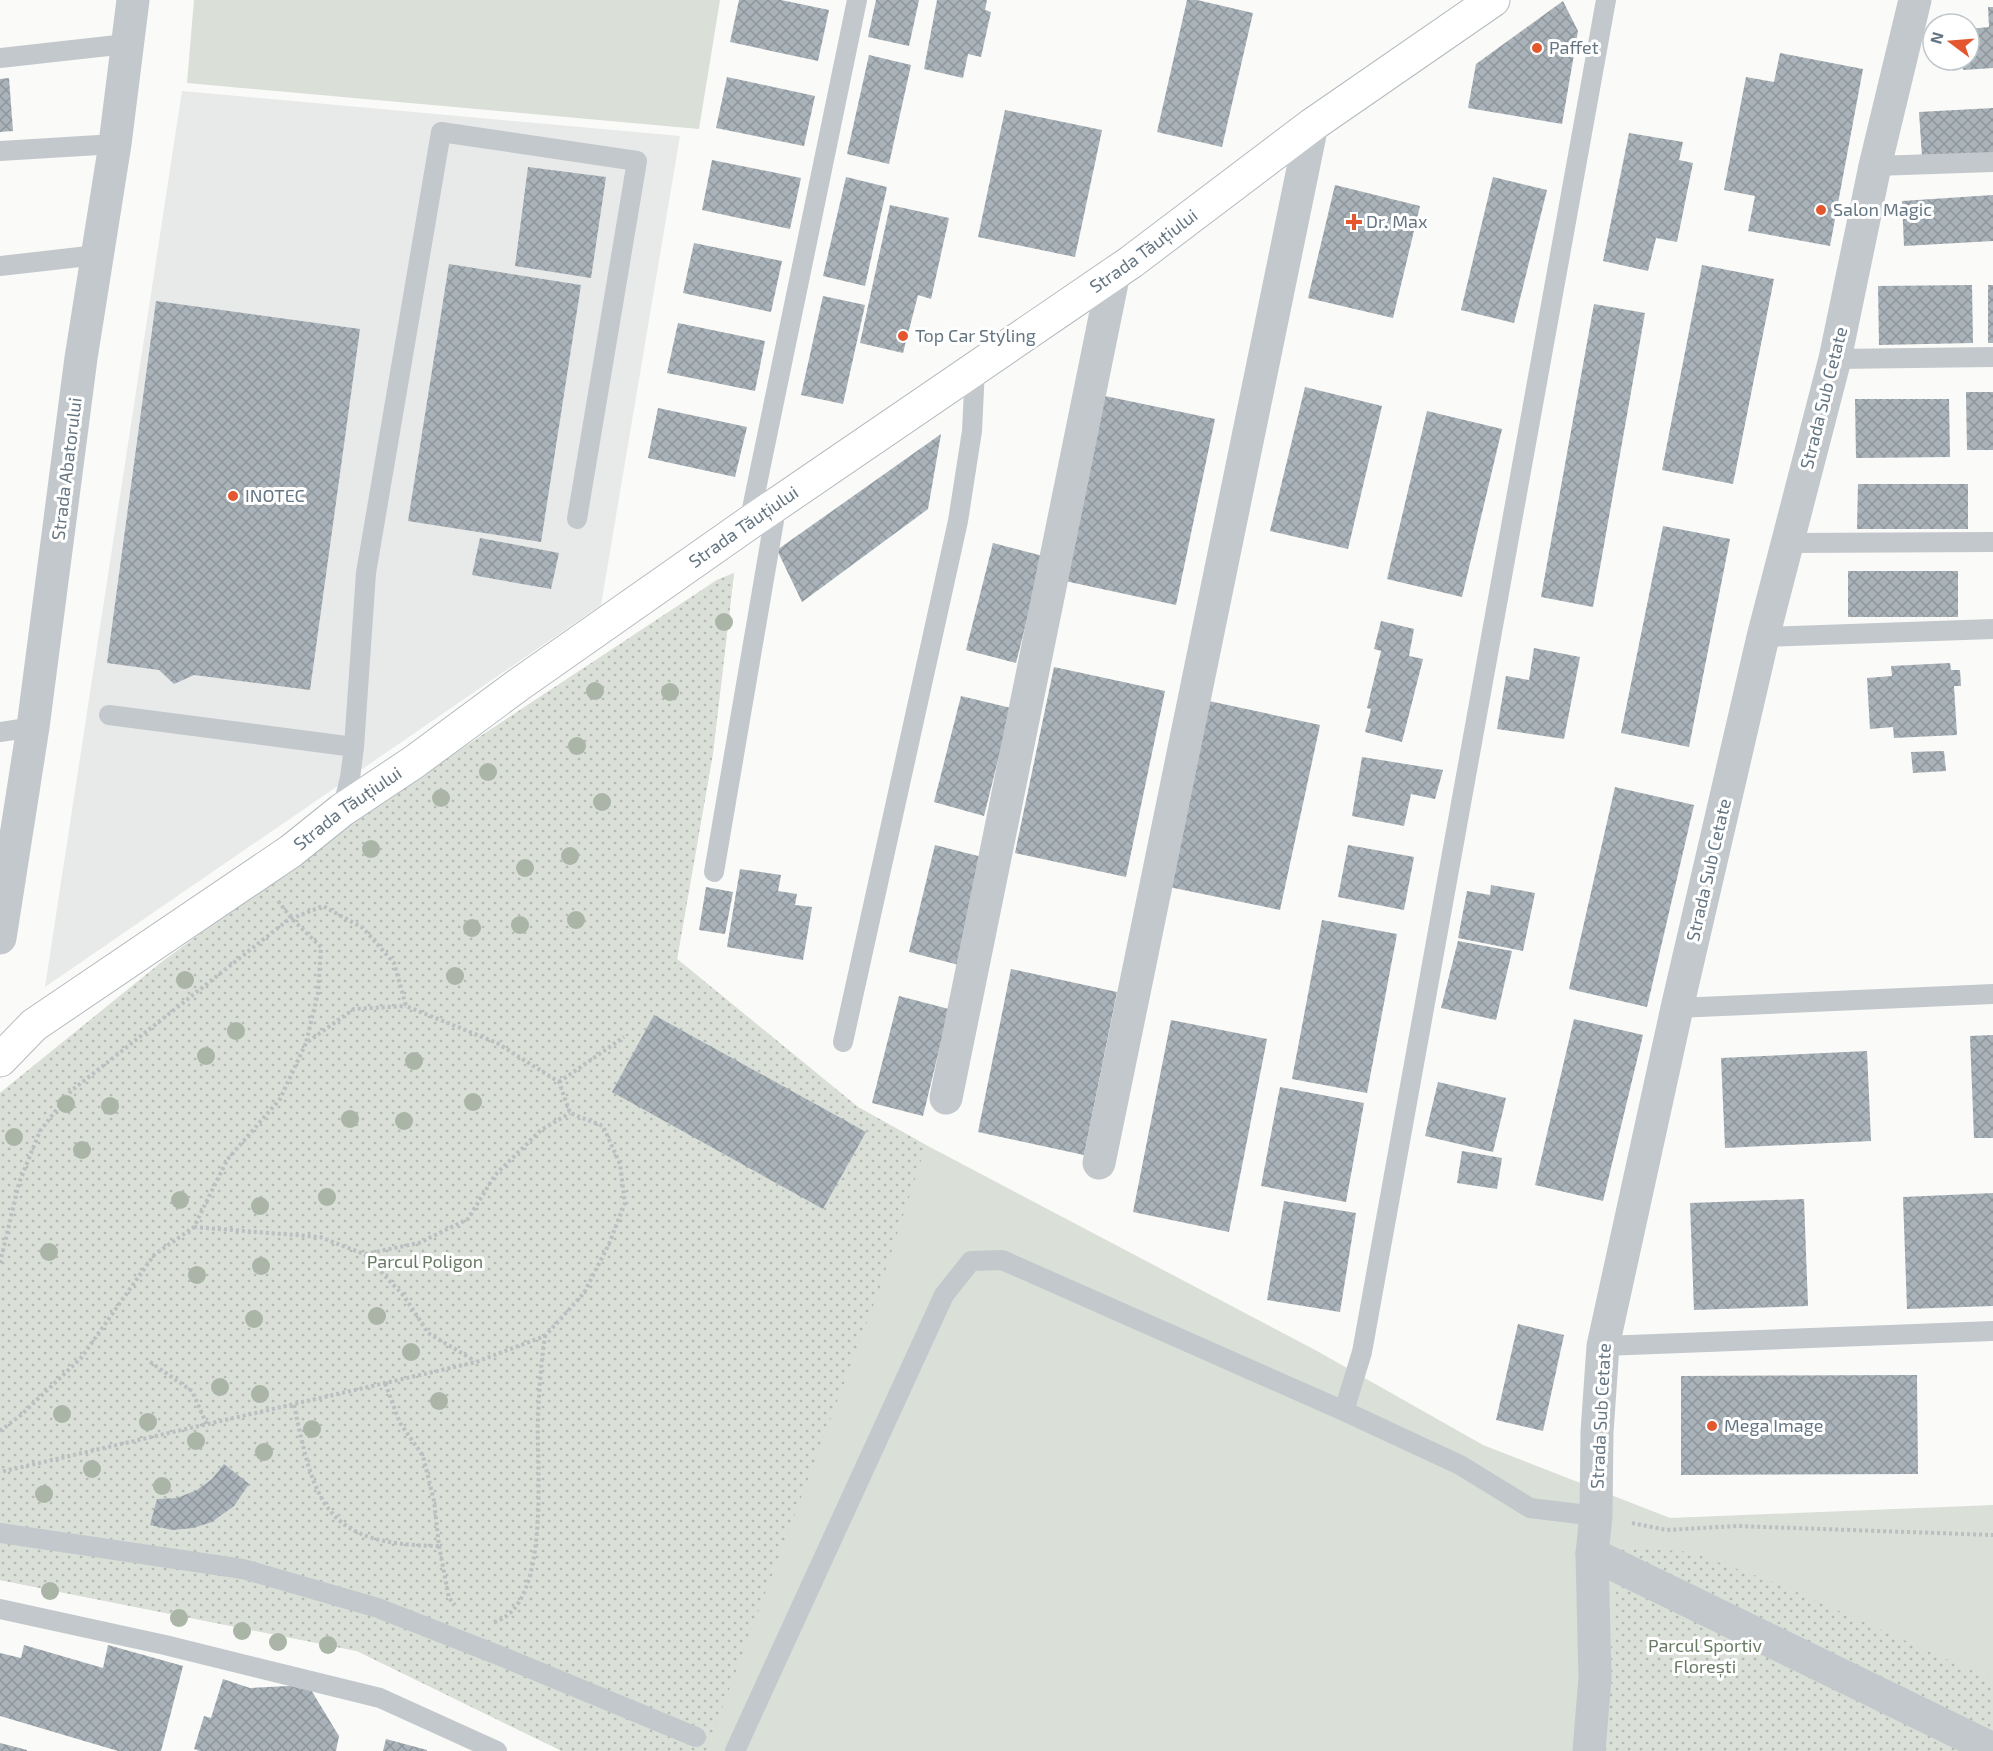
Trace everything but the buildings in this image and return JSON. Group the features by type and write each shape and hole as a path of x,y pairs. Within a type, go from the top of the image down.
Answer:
{"main road":[{"name":"Strada Tăuțiului","path":"0,1060 34,1025 242,882 266,868 342,810 414,762 521,683 749,522 1114,273 1312,125 1493,0"}],"street":[{"name":"Strada Abatorului","path":"0,938 33,727 81,357 115,144 133,0"},
{"name":"Strada Sub Cetate","path":"1589,1751 1595,1678 1592,1554 1596,1516 1597,1432 1603,1346 1677,1008 1763,637 1835,358 1875,166 1915,0"},
{"path":"1099,1163 1312,125"},
{"path":"946,1098 1114,273"},
{"path":"1592,1554 1993,1749"}],"lane":[{"path":"749,522 857,0"},
{"path":"1344,1411 1362,1352 1606,0"},
{"path":"0,58 126,44"},
{"path":"342,810 350,778 354,747 366,573 441,132 637,161 577,519"},
{"path":"0,151 115,144"},
{"path":"1875,166 1993,162"},
{"path":"0,266 97,255"},
{"path":"1835,358 1993,357"},
{"path":"843,1041 958,521 972,431 975,368"},
{"path":"714,872 777,503"},
{"path":"1788,543 1993,542"},
{"path":"1763,637 1993,629"},
{"path":"109,715 354,747"},
{"path":"0,732 33,727"},
{"path":"1677,1008 1993,994"},
{"path":"735,1751 944,1295 971,1261 1002,1260 1344,1411 1460,1465 1530,1508 1596,1516"},
{"path":"1603,1346 1993,1331"},
{"path":"0,1533 243,1569 378,1608 696,1737"},
{"path":"0,1609 165,1644 380,1698 497,1751"}],"path":[{"path":"0,1263 19,1183 40,1131 70,1091 292,919 323,906 363,928 394,963 406,1006"},
{"path":"0,1431 21,1415 81,1358 154,1255 194,1227 227,1160 280,1099 306,1043 318,993 321,947 292,919"},
{"path":"0,1472 476,1362 545,1336 584,1293 609,1244 624,1203 620,1164 603,1126 570,1113 559,1082 497,1043 406,1006 354,1009 306,1043"},
{"path":"559,1082 624,1037"},
{"path":"364,1254 419,1243 468,1219 495,1175 540,1130 570,1113"},
{"path":"194,1227 320,1237 364,1254 404,1296 428,1333 476,1362"},
{"path":"487,1624 501,1620 516,1607 532,1570 538,1520 537,1420 545,1336"},
{"path":"150,1362 192,1391 207,1425"},
{"path":"385,1383 400,1423 423,1456 434,1502 439,1546 449,1598 461,1613"},
{"path":"294,1405 308,1468 320,1496 336,1519 357,1534 383,1541 413,1546 439,1546"},
{"path":"1596,1516 1667,1530 1737,1526 1993,1535"}],"shaded area":[{"path":"182,91 680,136 601,605 45,987"}],"green space":[{"path":"194,0 720,0 699,129 187,83"},
{"name":"Parcul Poligon","path":"734,573 713,753 677,959 858,1107 1317,1351 1483,1445 1670,1518 1993,1505 1993,1751 562,1751 357,1651 0,1580 0,1093 163,961 384,800 717,580"},
{"name":"Parcul Poligon","path":"734,573 713,753 677,959 858,1107 926,1145 879,1290 706,1751 562,1751 357,1651 0,1580 0,1093 163,961 384,800 717,580"},
{"name":"Parcul Sportiv Florești","path":"1620,1546 1690,1552 1779,1584 1993,1680 1993,1751 1602,1751"}],"place":[{"name":"Paffet","path":"1537,48"},
{"name":"Salon Magic","path":"1821,210"},
{"name":"Dr. Max","path":"1354,222"},
{"name":"Top Car Styling","path":"903,336"},
{"name":"INOTEC","path":"233,496"},
{"name":"Mega Image","path":"1712,1426"}]}
